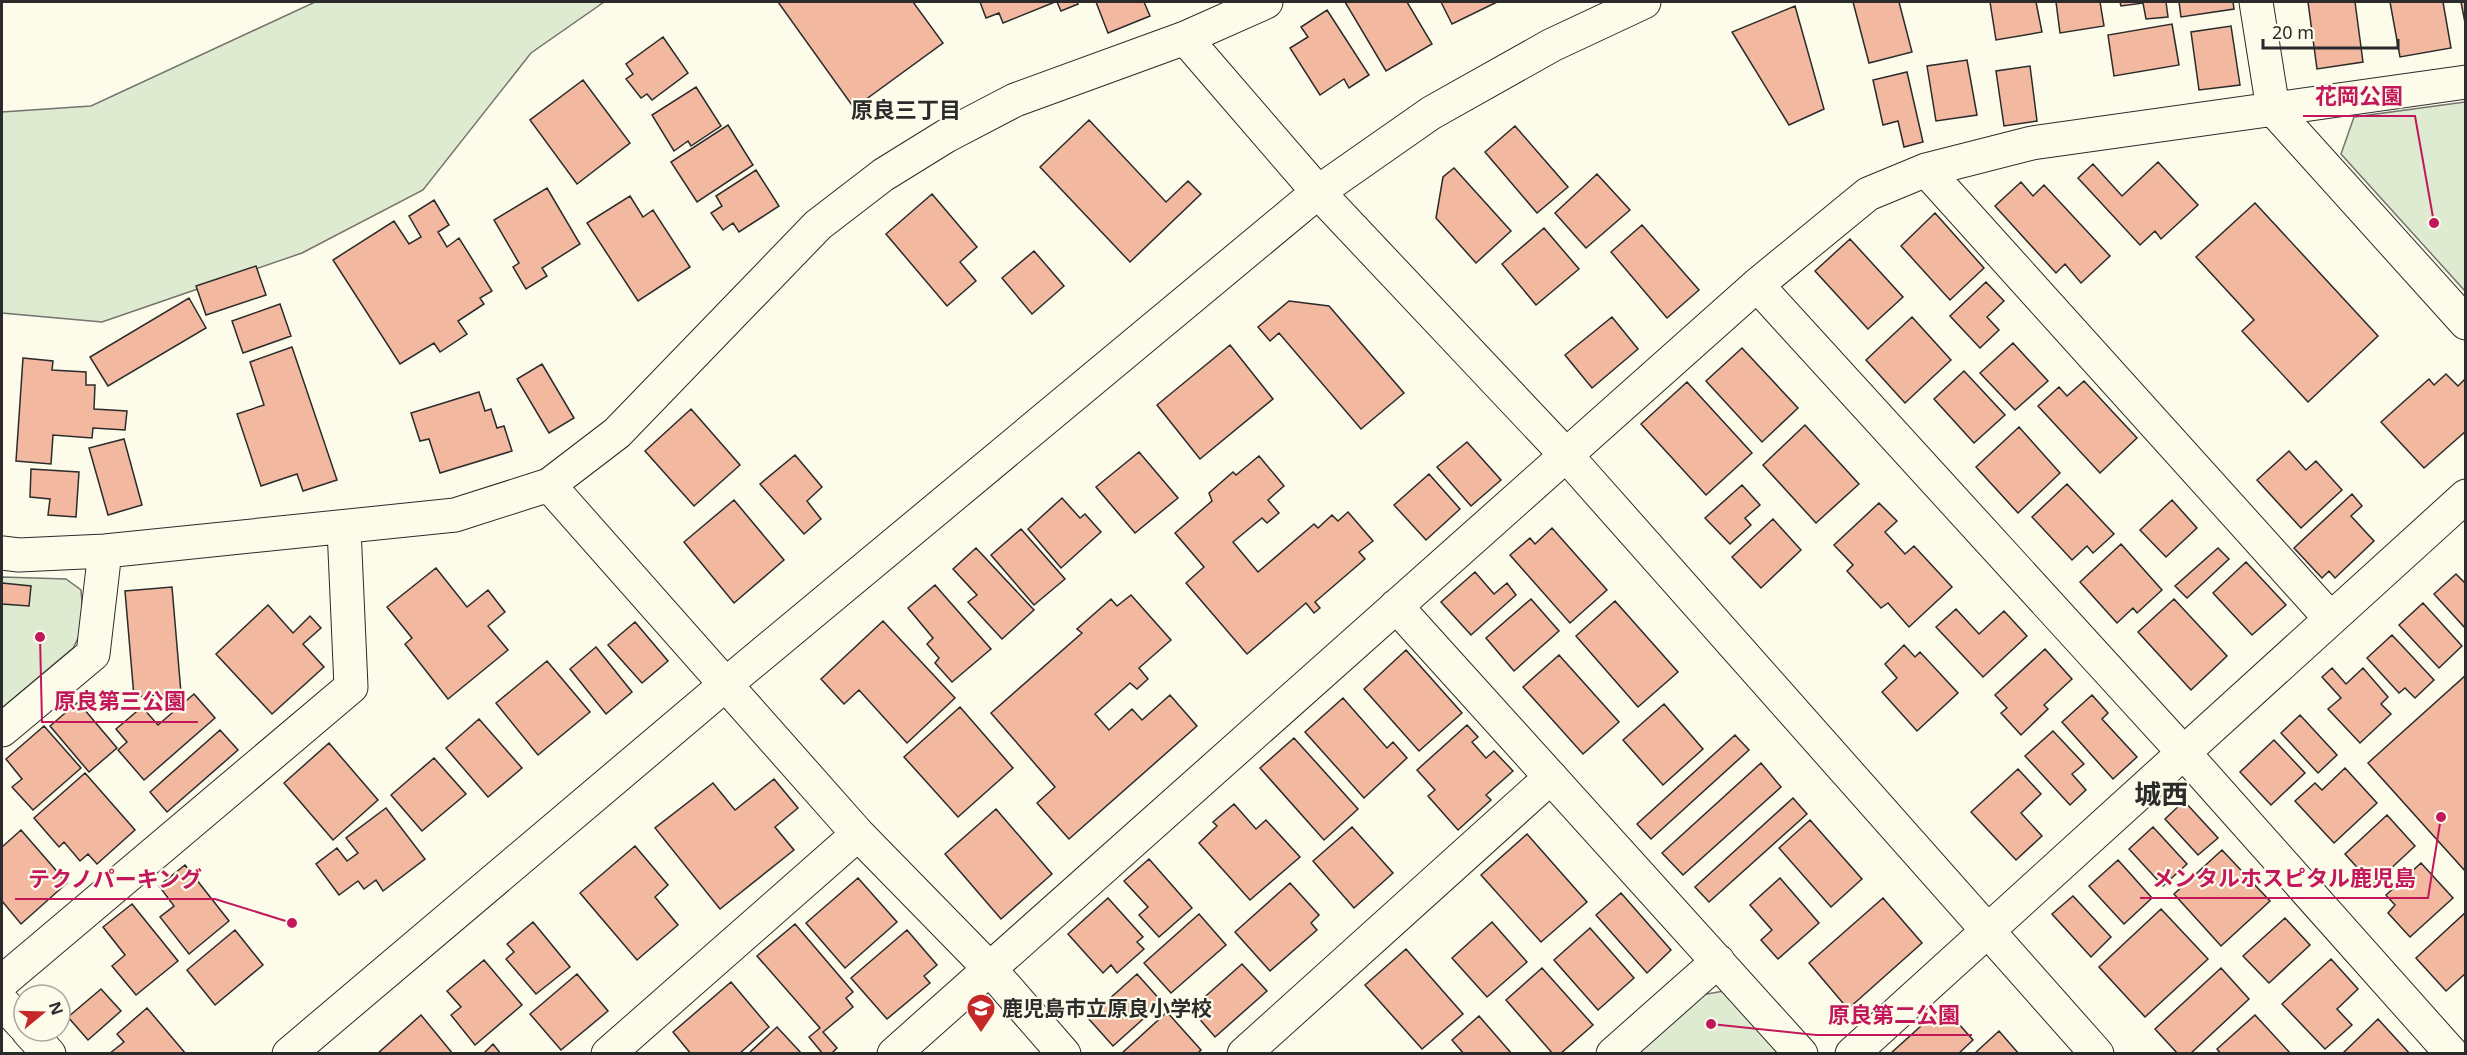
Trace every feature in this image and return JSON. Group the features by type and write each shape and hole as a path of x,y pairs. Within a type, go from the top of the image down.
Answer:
{"street":[{"path":"2,553 19,555 105,551 455,515 549,484 617,433 818,225 883,175 946,136 1015,100 1185,38 1266,2"},
{"path":"289,1053 1318,192 1431,113 1552,45 1644,2"},
{"path":"2256,2 2273,109 2466,323"},
{"path":"1185,38 1318,192 1566,455 2097,1053"},
{"path":"894,1053 1757,285 1868,194 1926,170 2032,143 2466,82"},
{"path":"1926,170 2330,618"},
{"path":"1757,285 2184,753 2452,1053"},
{"path":"549,484 858,834 989,968 1064,1053"},
{"path":"1852,1053 1986,929 2184,753 2466,496"},
{"path":"2,982 351,687 344,528"},
{"path":"2,730 93,654 105,551"},
{"path":"1396,606 1801,1053"},
{"path":"1244,1053 1551,777"},
{"path":"608,1053 858,834"},
{"path":"1613,1053 1718,961"}],"green space":[{"path":"315,2 604,2 531,53 423,190 302,253 102,322 2,313 2,112 91,106"},
{"path":"2466,102 2465,291 2341,154 2354,117"},
{"path":"2,577 66,579 81,590 84,627 73,648 2,708"},
{"path":"1724,991 1780,1054 1636,1054 1701,995"}],"building":[{"path":"778,2 913,2 943,43 854,108"},
{"path":"980,2 1055,2 1003,23 999,13 986,18"},
{"path":"1057,2 1077,2 1078,4 1061,11"},
{"path":"1096,2 1144,2 1150,16 1108,33"},
{"path":"1345,2 1407,2 1432,44 1386,71"},
{"path":"1441,2 1497,2 1452,24"},
{"path":"1853,2 1899,2 1912,52 1869,63"},
{"path":"1990,2 2036,2 2042,32 1996,40"},
{"path":"2056,2 2100,2 2104,26 2060,33"},
{"path":"2120,2 2166,2 2168,17 2146,19 2143,3 2121,6"},
{"path":"2179,2 2233,2 2234,9 2181,17"},
{"path":"2308,2 2355,2 2363,62 2317,69"},
{"path":"2390,2 2443,2 2451,48 2400,57"},
{"path":"2461,2 2466,2 2466,28"},
{"path":"1795,6 1824,109 1789,125 1732,32"},
{"path":"1327,10 1369,75 1349,88 1344,79 1320,95 1290,48 1308,37 1301,27"},
{"path":"2172,24 2179,65 2114,76 2108,35"},
{"path":"2231,26 2240,85 2199,90 2191,32"},
{"path":"663,37 688,73 652,100 647,94 641,98 626,79 633,74 626,64"},
{"path":"1967,60 1977,115 1936,121 1927,66"},
{"path":"2030,66 2037,121 2004,126 1996,71"},
{"path":"1907,72 1923,142 1904,147 1898,121 1883,125 1873,80"},
{"path":"583,80 630,143 577,184 530,120"},
{"path":"696,87 721,126 691,146 688,141 674,151 652,115"},
{"path":"1089,120 1166,202 1188,181 1201,194 1130,262 1040,167"},
{"path":"728,125 753,165 697,202 671,162"},
{"path":"1515,126 1568,187 1537,213 1485,152"},
{"path":"2158,162 2198,205 2161,239 2155,231 2140,245 2078,178 2093,164 2122,196"},
{"path":"1454,168 1511,231 1476,263 1436,218 1443,177"},
{"path":"756,170 779,206 739,232 733,223 723,230 711,213 722,206 716,196"},
{"path":"1597,174 1630,210 1586,248 1555,213"},
{"path":"2021,182 2033,196 2044,185 2110,256 2081,283 2065,264 2056,273 1995,206"},
{"path":"547,188 580,244 542,268 547,276 526,289 513,267 519,263 494,220"},
{"path":"932,194 977,247 960,262 976,281 947,306 886,234"},
{"path":"630,196 643,217 653,210 690,267 638,301 587,223"},
{"path":"434,200 449,225 438,232 447,247 459,238 492,291 480,298 484,304 458,321 467,334 440,352 434,343 400,364 333,260 394,221 409,244 421,237 409,216"},
{"path":"2255,203 2378,336 2308,402 2242,331 2254,320 2196,257"},
{"path":"1935,213 1984,268 1950,300 1901,246"},
{"path":"1642,225 1699,290 1667,318 1611,252"},
{"path":"1544,228 1579,269 1536,305 1502,264"},
{"path":"1850,239 1903,297 1868,329 1815,271"},
{"path":"1034,251 1064,286 1032,314 1002,278"},
{"path":"256,266 266,295 206,315 196,286"},
{"path":"1986,282 2004,301 1987,317 1999,330 1980,348 1950,316"},
{"path":"189,298 206,328 108,386 90,357"},
{"path":"1289,301 1329,306 1404,393 1361,429 1279,333 1270,341 1258,327"},
{"path":"280,304 291,336 243,353 232,321"},
{"path":"1612,317 1638,349 1592,388 1565,355"},
{"path":"1912,317 1951,360 1905,403 1866,360"},
{"path":"2013,343 2048,381 2015,410 1980,373"},
{"path":"1230,345 1273,399 1200,459 1157,405"},
{"path":"292,347 337,480 303,491 297,474 261,486 237,414 264,405 250,362"},
{"path":"1742,348 1798,408 1762,442 1706,381"},
{"path":"23,358 53,361 52,370 86,372 86,385 95,385 94,409 127,411 125,430 93,428 92,438 53,435 51,464 16,461"},
{"path":"542,364 574,418 549,433 517,379"},
{"path":"1964,371 2005,415 1974,443 1934,399"},
{"path":"2446,374 2458,386 2464,380 2466,382 2466,431 2424,468 2381,422 2429,379 2434,385"},
{"path":"2084,381 2137,438 2100,473 2038,406 2059,387 2067,396"},
{"path":"1687,382 1752,453 1706,495 1641,424"},
{"path":"479,392 485,411 491,409 497,428 504,426 512,451 440,473 429,439 420,441 411,413"},
{"path":"691,409 740,465 694,506 645,451"},
{"path":"1805,425 1859,484 1816,523 1763,465"},
{"path":"2019,427 2060,473 2018,513 1976,467"},
{"path":"124,439 142,505 108,515 89,448"},
{"path":"1467,442 1501,480 1471,506 1437,467"},
{"path":"2289,451 2306,470 2316,461 2342,490 2301,528 2257,480"},
{"path":"1139,452 1178,498 1135,533 1096,487"},
{"path":"795,455 822,487 807,501 821,519 804,534 760,484"},
{"path":"1259,456 1284,486 1268,500 1279,513 1267,523 1262,518 1233,542 1258,572 1314,524 1318,528 1332,515 1338,521 1348,512 1373,541 1359,552 1365,559 1315,602 1320,608 1314,613 1306,603 1247,654 1186,583 1204,567 1175,533 1212,501 1209,493 1233,472 1236,475"},
{"path":"31,469 79,472 76,517 48,515 50,499 30,497"},
{"path":"1429,474 1460,509 1426,540 1394,505"},
{"path":"2067,484 2114,534 2093,553 2087,546 2072,560 2032,517"},
{"path":"1742,485 1760,505 1745,518 1751,525 1730,544 1705,518"},
{"path":"2352,494 2362,506 2351,516 2374,541 2335,578 2329,571 2322,578 2294,548"},
{"path":"1062,498 1080,518 1085,514 1101,532 1061,568 1028,529"},
{"path":"734,500 784,560 734,603 684,542"},
{"path":"2172,500 2197,528 2166,557 2140,530"},
{"path":"1879,503 1897,521 1885,532 1905,554 1914,546 1952,587 1909,627 1888,603 1881,608 1847,571 1853,565 1834,545"},
{"path":"1773,519 1801,550 1761,588 1732,557"},
{"path":"1552,528 1607,590 1570,623 1510,555 1530,538 1535,544"},
{"path":"1021,529 1065,579 1034,605 991,555"},
{"path":"2121,544 2162,590 2137,613 2133,608 2117,623 2080,582"},
{"path":"976,548 1034,610 1002,639 968,602 977,595 953,569"},
{"path":"2218,548 2229,559 2187,598 2175,586"},
{"path":"2246,562 2286,605 2252,635 2213,593"},
{"path":"436,568 467,607 488,590 505,612 488,626 508,650 448,699 405,644 412,638 387,607"},
{"path":"1475,572 1494,594 1507,583 1516,595 1471,635 1441,602"},
{"path":"2456,574 2466,584 2466,629 2434,594"},
{"path":"2,583 31,586 29,606 2,604"},
{"path":"935,585 991,649 952,682 935,663 939,658 927,644 933,638 908,608"},
{"path":"172,587 181,693 134,697 125,591"},
{"path":"1131,595 1171,640 1139,668 1148,679 1137,689 1130,683 1095,714 1109,730 1132,709 1142,720 1170,695 1197,726 1069,839 1037,803 1055,787 991,713 1082,633 1077,629 1111,599 1117,606"},
{"path":"1531,599 1559,631 1514,671 1486,638"},
{"path":"2174,599 2227,656 2191,690 2138,632"},
{"path":"1615,601 1678,672 1638,707 1576,636"},
{"path":"2423,603 2462,646 2439,668 2399,625"},
{"path":"268,605 293,633 310,616 321,628 303,644 324,667 272,714 216,654"},
{"path":"1956,609 1979,634 2004,611 2027,636 1983,677 1936,627"},
{"path":"883,621 955,698 907,743 859,690 844,704 821,679"},
{"path":"635,622 668,661 642,683 608,645"},
{"path":"2392,635 2434,680 2415,698 2405,688 2399,693 2367,658"},
{"path":"1904,645 1915,657 1920,652 1958,693 1917,731 1882,692 1897,678 1885,664"},
{"path":"596,647 632,692 606,714 570,669"},
{"path":"2045,649 2072,679 2044,705 2048,709 2021,735 2001,713 2007,708 1995,695"},
{"path":"1406,650 1462,713 1419,751 1364,689"},
{"path":"1559,655 1619,722 1583,754 1523,687"},
{"path":"547,661 590,712 538,755 496,703"},
{"path":"2332,668 2346,684 2363,668 2388,697 2381,704 2391,714 2360,743 2328,709 2341,698 2322,677"},
{"path":"2466,675 2466,872 2368,763"},
{"path":"194,694 215,718 144,780 118,750 127,742 116,729 142,707 158,725"},
{"path":"2092,695 2108,713 2102,719 2137,757 2113,779 2062,722"},
{"path":"1343,698 1387,748 1393,742 1407,758 1364,798 1305,732"},
{"path":"78,702 117,748 89,772 50,726"},
{"path":"1664,704 1703,749 1663,785 1623,740"},
{"path":"960,707 1013,768 958,817 904,757"},
{"path":"2300,715 2337,755 2318,773 2281,733"},
{"path":"479,719 522,768 488,797 446,748"},
{"path":"1467,725 1478,737 1472,742 1486,758 1494,751 1513,771 1486,795 1491,800 1458,830 1428,796 1435,790 1417,770"},
{"path":"44,726 81,768 33,810 12,787 22,779 6,759"},
{"path":"220,730 238,750 167,812 150,792"},
{"path":"2053,731 2084,764 2072,774 2086,790 2070,805 2025,756"},
{"path":"1735,735 1749,750 1651,839 1637,824"},
{"path":"1294,738 1358,809 1324,840 1260,768"},
{"path":"2274,740 2305,773 2271,805 2240,772"},
{"path":"329,743 378,800 333,840 284,783"},
{"path":"434,758 466,794 422,831 391,795"},
{"path":"1761,763 1781,787 1683,875 1662,853"},
{"path":"2345,768 2377,803 2334,843 2295,801 2315,783 2322,790"},
{"path":"2018,769 2041,794 2021,813 2042,836 2016,860 1971,812"},
{"path":"85,773 135,830 97,864 88,854 80,861 64,842 59,847 34,818"},
{"path":"774,779 798,808 775,827 794,850 720,909 655,828 713,783 735,810"},
{"path":"1793,798 1807,814 1709,902 1695,887"},
{"path":"2184,801 2218,838 2198,855 2165,819"},
{"path":"1234,804 1256,829 1266,820 1300,857 1250,900 1199,843 1217,826 1213,822"},
{"path":"386,808 425,859 383,891 376,880 364,889 358,881 339,895 316,864 337,848 347,861 358,853 346,838"},
{"path":"996,809 1052,874 1001,919 945,854"},
{"path":"2387,815 2415,846 2373,885 2345,854"},
{"path":"1810,820 1862,879 1831,907 1779,848"},
{"path":"1352,827 1393,873 1354,908 1313,861"},
{"path":"2153,827 2187,864 2163,886 2129,849"},
{"path":"21,830 67,883 21,924 2,901 2,847"},
{"path":"1527,834 1587,902 1541,942 1481,875"},
{"path":"635,846 668,885 655,897 678,925 637,960 580,893"},
{"path":"2222,850 2270,901 2221,946 2174,894"},
{"path":"1149,859 1192,908 1159,937 1139,915 1148,907 1124,881"},
{"path":"2118,860 2152,898 2124,924 2089,886"},
{"path":"2421,863 2453,898 2410,937 2388,913 2395,905 2386,895"},
{"path":"185,865 229,921 189,954 160,917 174,906 159,886"},
{"path":"858,878 897,922 845,968 806,923"},
{"path":"1780,878 1819,923 1778,959 1761,940 1772,930 1750,905"},
{"path":"1290,883 1319,915 1311,923 1317,930 1270,971 1235,932"},
{"path":"1621,893 1671,950 1647,973 1596,915"},
{"path":"2073,896 2111,937 2091,957 2052,914"},
{"path":"1108,898 1143,937 1137,942 1144,949 1117,973 1111,965 1103,973 1068,934"},
{"path":"1883,898 1922,943 1848,1009 1809,963"},
{"path":"132,904 178,961 136,995 112,966 125,955 103,927"},
{"path":"2161,909 2208,959 2145,1017 2099,967"},
{"path":"2466,912 2466,973 2446,991 2416,958"},
{"path":"1199,914 1226,945 1171,993 1144,963"},
{"path":"2285,918 2310,945 2269,983 2243,956"},
{"path":"533,922 570,967 536,994 506,959 514,952 507,944"},
{"path":"1492,922 1527,962 1487,997 1452,958"},
{"path":"795,924 853,992 846,998 853,1007 823,1032 837,1048 831,1054 823,1054 809,1037 820,1028 757,956"},
{"path":"1590,928 1634,978 1598,1010 1554,960"},
{"path":"235,930 263,965 215,1005 187,970"},
{"path":"907,930 937,965 924,976 930,983 887,1019 851,978"},
{"path":"1406,949 1463,1014 1422,1049 1365,985"},
{"path":"2331,959 2358,989 2337,1009 2352,1025 2325,1049 2282,1004"},
{"path":"484,960 522,1005 475,1045 451,1015 461,1007 447,991"},
{"path":"1242,964 1267,991 1215,1037 1191,1009"},
{"path":"1542,968 1593,1025 1560,1054 1553,1054 1506,1000"},
{"path":"2221,968 2249,999 2190,1054 2178,1054 2155,1029"},
{"path":"577,974 608,1011 561,1050 530,1014"},
{"path":"1137,974 1162,1002 1113,1046 1088,1018"},
{"path":"731,982 769,1027 739,1054 691,1054 673,1032"},
{"path":"101,989 121,1011 88,1040 72,1022 72,1014"},
{"path":"1943,1006 1973,1040 1958,1054 1890,1054"},
{"path":"147,1008 186,1054 109,1054 124,1042 117,1034"},
{"path":"1167,1012 1201,1050 1197,1054 1121,1054"},
{"path":"421,1015 453,1054 377,1054"},
{"path":"2255,1015 2291,1054 2221,1054 2217,1049"},
{"path":"1479,1016 1512,1054 1464,1054 1452,1040"},
{"path":"2378,1019 2410,1054 2342,1054"},
{"path":"777,1027 802,1054 748,1054"},
{"path":"1999,1031 2019,1054 1974,1054"},
{"path":"493,1044 501,1054 483,1054"}],"place":[{"name":"花岡公園","path":"2434,223"},
{"name":"原良第三公園","path":"40,637"},
{"name":"メンタルホスピタル鹿児島","path":"2441,817"},
{"name":"テクノパーキング","path":"292,923"},
{"name":"原良第二公園","path":"1711,1024"},
{"name":"鹿児島市立原良小学校","path":"981,1034"}],"district":[{"name":"原良三丁目","path":"906,109"},
{"name":"城西","path":"2161,793"}]}
